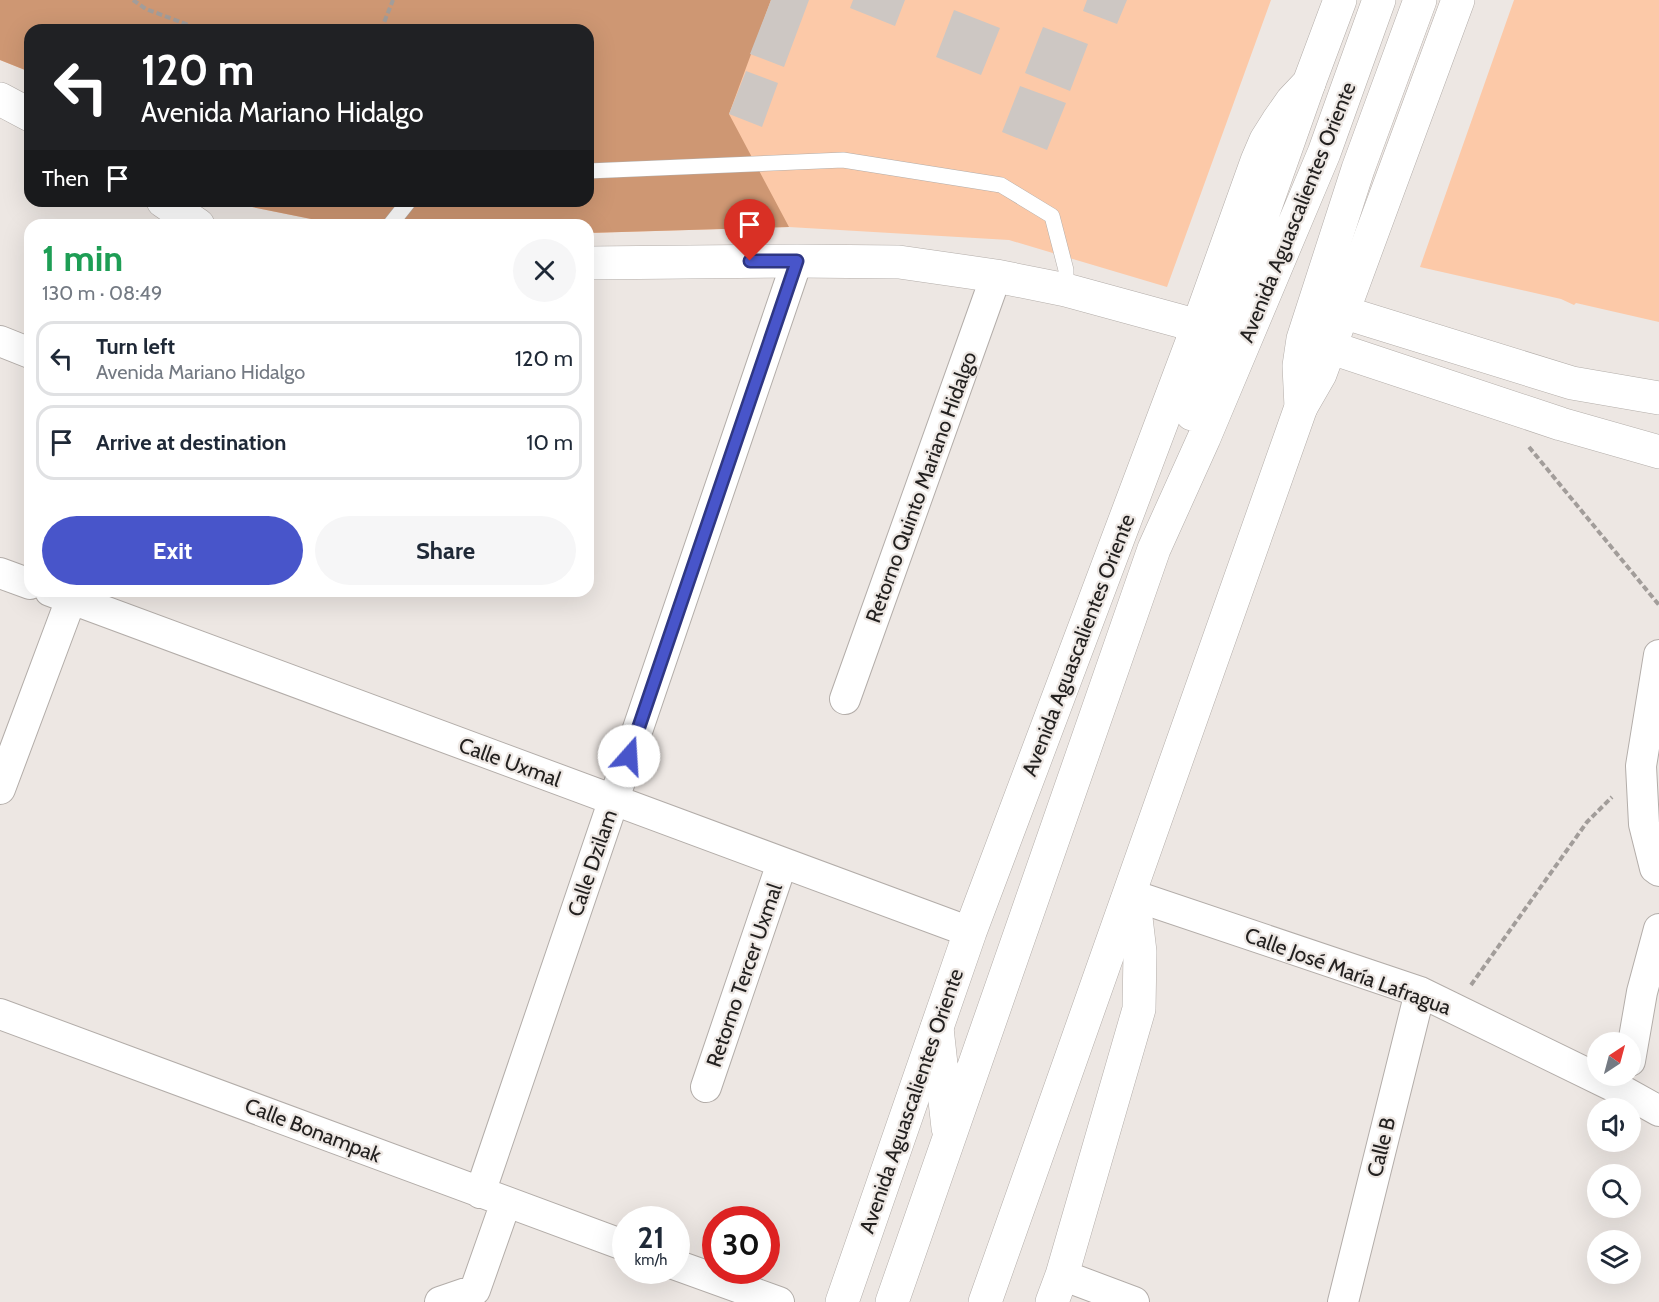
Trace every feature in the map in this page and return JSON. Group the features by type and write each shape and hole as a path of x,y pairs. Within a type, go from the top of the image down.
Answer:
{"street":[{"name":"Avenida Aguascalientes Oriente","path":"842,1302 970,932 1198,326 1261,151 1292,101 1309,83 1340,0"},
{"name":"Avenida Aguascalientes Oriente","path":"892,1302 1154,549 1204,438 1324,153 1379,0"},
{"name":"Avenida Aguascalientes Oriente","path":"1329,308 1358,169 1420,0"},
{"name":"Avenida Aguascalientes Oriente","path":"985,1302 1301,407 1299,366 1317,343 1329,308 1458,0"},
{"path":"1154,549 1187,428 1309,83"},
{"path":"0,99 24,112"},
{"path":"172,207 189,219"},
{"name":"Calle Dzilam","path":"478,1296 493,1198 614,801 797,261"},
{"path":"594,263 899,262 996,276 1066,291 1198,326"},
{"name":"Retorno Quinto Mariano Hidalgo","path":"845,699 996,276"},
{"path":"1329,308 1572,383 1659,398"},
{"path":"0,341 24,351"},
{"path":"1317,343 1561,424 1659,452"},
{"path":"0,573 24,582"},
{"path":"0,789 64,597"},
{"name":"Calle Uxmal","path":"73,597 614,801 970,932"},
{"path":"1659,655 1641,766 1644,824 1655,868 1659,871"},
{"name":"Retorno Tercer Uxmal","path":"706,1087 782,863"},
{"path":"1128,898 1137,918 1140,952 1139,1009 1057,1289 1134,1302"},
{"name":"Calle José María Lafragua","path":"1128,898 1420,993 1587,1067"},
{"path":"1635,1032 1642,992 1659,929"},
{"name":"Calle B","path":"1343,1302 1420,993"},
{"name":"Calle Bonampak","path":"0,1014 612,1241"},
{"path":"937,1028 949,1137"},
{"name":"Calle José María Lafragua","path":"1629,1086 1659,1111"},
{"path":"690,1270 778,1302"},
{"path":"440,1302 478,1296"}],"lane":[{"path":"594,171 843,160 1001,185 1052,216 1066,270 1066,291"},
{"path":"395,219 404,207"}],"path":[{"path":"134,0 146,9 186,24"},
{"path":"383,24 393,0"},
{"path":"1527,444 1659,606"},
{"path":"1454,1009 1587,822 1641,766"}],"shaded area":[{"path":"0,0 1271,0 1167,287 1009,240 789,227 594,233 594,219 311,219 252,207 594,207 594,24 24,24 24,70 0,60"},
{"path":"0,0 771,0 729,114 789,227 594,233 594,219 311,219 252,207 594,207 594,24 24,24 24,70 0,60"},
{"path":"1514,0 1659,0 1659,322 1576,303 1574,305 1561,299 1420,267"}],"building":[{"path":"771,0 809,0 784,67 750,54"},
{"path":"853,0 905,0 895,26 850,8"},
{"path":"1087,0 1127,0 1117,24 1083,11"},
{"path":"954,10 1000,28 981,75 936,57"},
{"path":"1043,27 1088,44 1070,91 1025,73"},
{"path":"746,71 778,83 762,127 729,114"},
{"path":"1020,86 1066,103 1047,150 1002,132"}],"route":[{"path":"629,756 797,261 750,261"}]}
